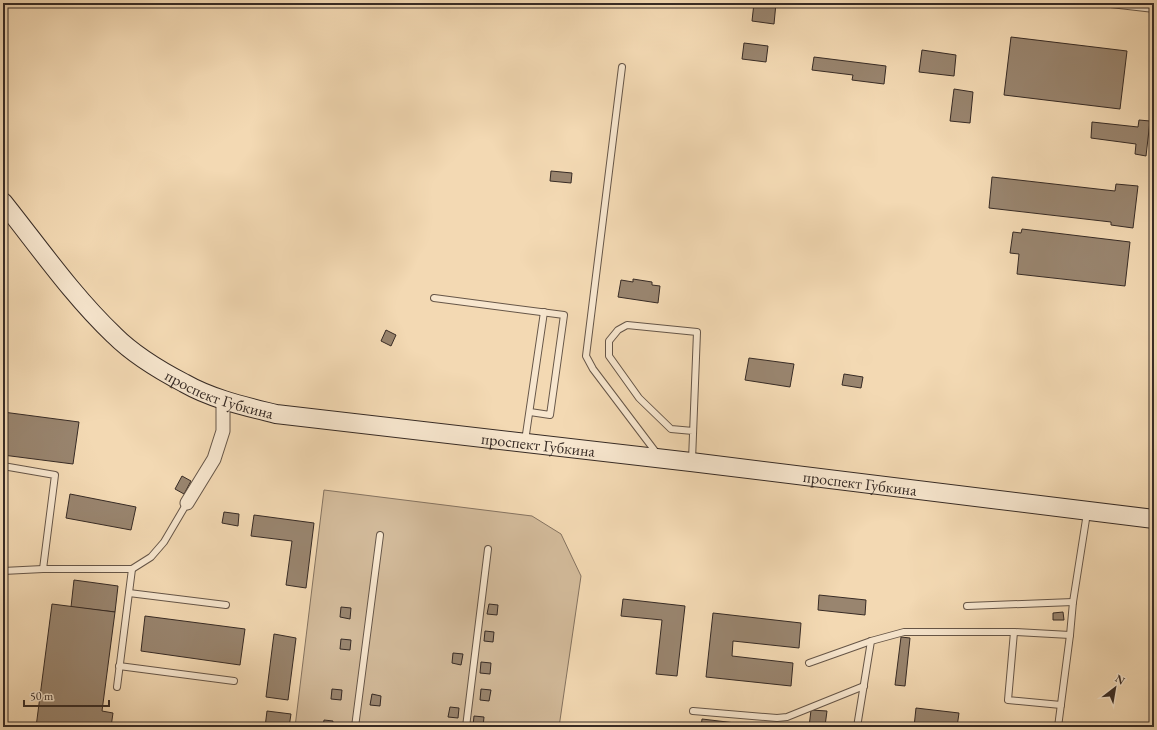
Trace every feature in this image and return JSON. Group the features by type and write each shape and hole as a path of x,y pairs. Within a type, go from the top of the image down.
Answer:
{"street":[{"name":"проспект Губкина","path":"3,202 88,308 115,336 142,358 184,384 222,400 276,414 692,462 1154,519"},
{"path":"187,503 214,459 223,431 222,400"}],"lane":[{"path":"1102,3 1154,9"},
{"path":"622,68 586,356 593,369 661,459"},
{"path":"434,298 564,315 550,415 530,412"},
{"path":"525,443 544,312"},
{"path":"692,462 697,332 627,326 618,330 610,341 609,356 639,398 671,429 693,430"},
{"path":"3,466 55,475 43,569"},
{"path":"3,571 43,569 132,569 151,557 164,542 187,503"},
{"path":"1058,727 1073,602 1087,511"},
{"path":"355,727 380,536"},
{"path":"466,727 488,549"},
{"path":"116,687 132,569"},
{"path":"129,593 226,605"},
{"path":"967,606 1073,602"},
{"path":"809,662 871,641 904,632 1014,632 1070,635"},
{"path":"1014,632 1008,700 1061,704"},
{"path":"857,727 871,641"},
{"path":"119,666 234,681"},
{"path":"693,711 777,718 787,717 864,686"}],"shaded area":[{"path":"324,490 532,516 561,534 581,576 559,727 295,727"}],"building":[{"path":"754,3 776,3 774,24 752,21"},
{"path":"1011,37 1127,51 1120,109 1004,95"},
{"path":"744,43 768,46 766,62 742,59"},
{"path":"922,50 956,55 954,76 919,72"},
{"path":"814,57 886,66 884,84 852,80 853,75 812,70"},
{"path":"954,89 973,92 970,123 950,121"},
{"path":"1139,120 1150,121 1146,156 1135,154 1136,144 1091,138 1092,122 1138,127"},
{"path":"551,171 572,173 571,183 550,181"},
{"path":"992,177 1115,191 1116,184 1138,186 1133,228 1111,225 1111,222 989,208"},
{"path":"1022,229 1130,242 1125,286 1017,274 1019,254 1010,253 1013,232 1021,233"},
{"path":"633,279 652,282 652,285 660,286 658,303 618,297 621,280 633,282"},
{"path":"386,330 396,335 391,346 381,341"},
{"path":"749,358 794,364 790,387 745,380"},
{"path":"844,374 863,377 861,388 842,385"},
{"path":"3,412 79,422 73,464 3,455"},
{"path":"182,476 191,481 184,494 175,489"},
{"path":"70,494 136,507 131,530 66,518"},
{"path":"224,512 239,514 238,526 222,523"},
{"path":"254,515 314,523 306,588 286,585 292,541 251,536"},
{"path":"74,580 118,586 115,612 71,607"},
{"path":"819,595 866,600 865,615 818,610"},
{"path":"623,599 685,606 677,676 656,674 662,620 621,616"},
{"path":"52,604 115,612 102,711 113,713 111,727 36,727"},
{"path":"489,604 498,605 497,615 487,614"},
{"path":"341,607 351,608 350,619 340,617"},
{"path":"1063,612 1064,620 1053,620 1053,613"},
{"path":"713,613 801,623 799,648 733,641 732,656 793,663 791,686 706,677"},
{"path":"145,616 245,629 240,665 141,651"},
{"path":"485,631 494,632 493,642 484,641"},
{"path":"274,634 296,638 288,700 266,697"},
{"path":"901,637 910,638 905,686 895,685"},
{"path":"341,639 351,640 350,650 340,649"},
{"path":"453,653 463,654 461,665 452,663"},
{"path":"481,662 491,663 490,674 480,673"},
{"path":"332,689 342,690 341,700 331,699"},
{"path":"481,689 491,690 489,701 480,700"},
{"path":"372,694 381,696 380,706 370,705"},
{"path":"450,707 459,708 458,718 448,717"},
{"path":"916,708 959,713 957,727 914,727"},
{"path":"811,710 827,711 825,726 832,727 809,727"},
{"path":"267,711 291,714 289,727 265,727"},
{"path":"474,716 484,717 483,727 473,726"},
{"path":"702,719 769,727 701,727"},
{"path":"324,720 333,721 332,727 323,727"}]}
